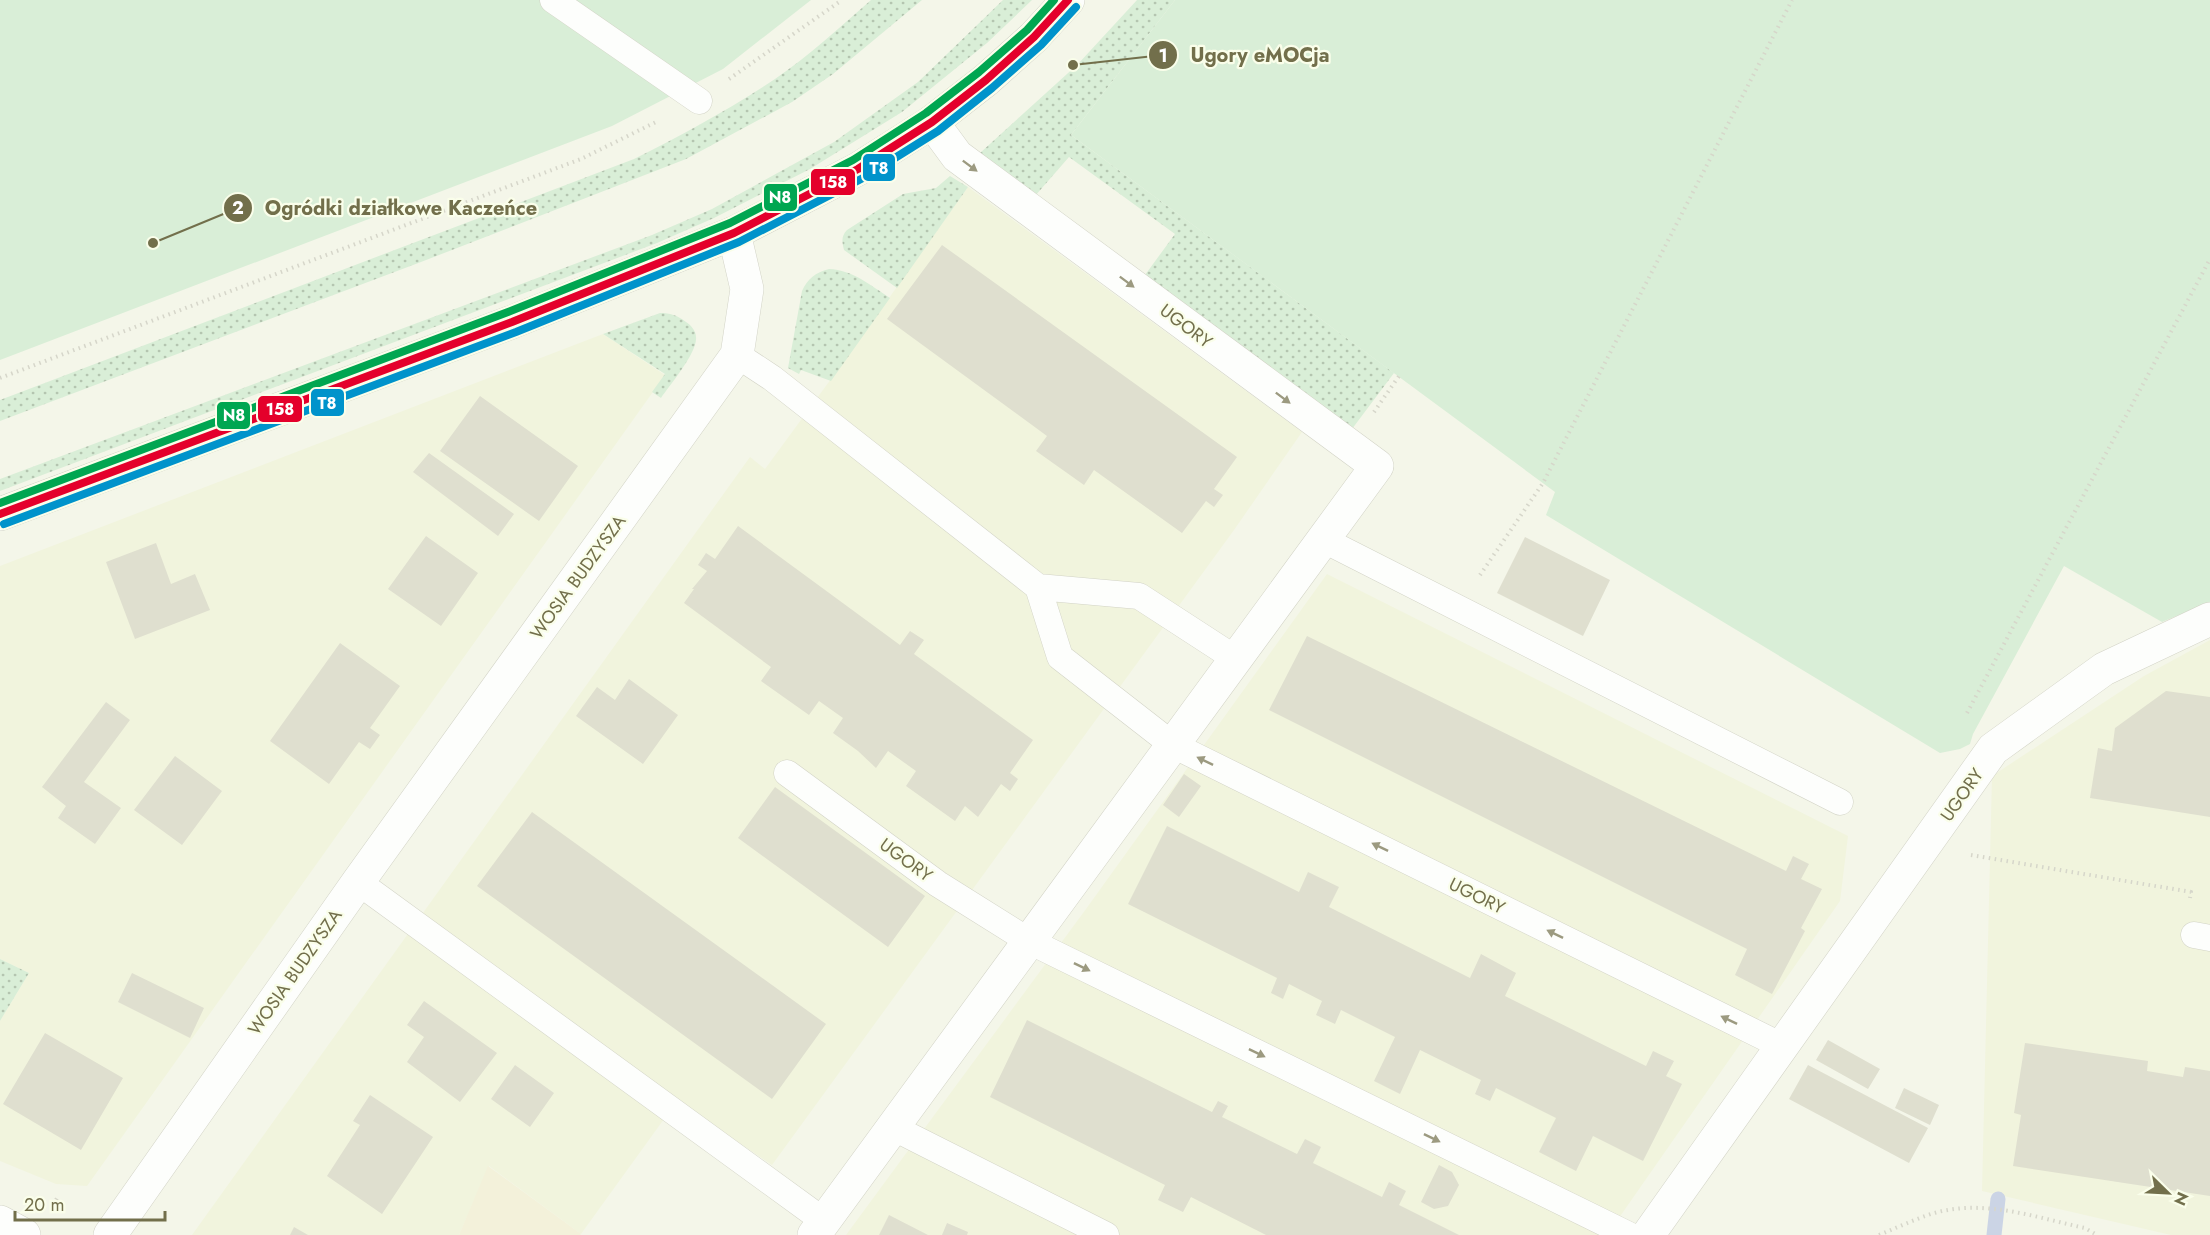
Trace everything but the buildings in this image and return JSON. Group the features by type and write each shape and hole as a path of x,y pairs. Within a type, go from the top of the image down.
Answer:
{"street":[{"path":"0,514 512,322 734,233 858,169 932,122 986,80 1034,37 1068,0"},
{"name":"UGORY","path":"819,1228 1377,466 957,156 932,122"},
{"name":"WOSIA BUDZYSZA","path":"110,1235 358,882 737,355 747,288 734,233"},
{"name":"UGORY","path":"1648,1235 1994,749 2104,669 2210,619"},
{"path":"0,1222 24,1235"}],"lane":[{"path":"553,0 699,101"},
{"path":"737,355 772,378 1038,587 1139,596 1236,659"},
{"path":"1324,540 1840,802"},
{"path":"1038,587 1060,657 1173,745"},
{"name":"UGORY","path":"1173,745 1782,1046"},
{"name":"UGORY","path":"787,772 938,884 1029,941 1629,1235"},
{"path":"358,882 819,1228"},
{"path":"892,1127 1106,1235"}],"path":[{"path":"0,378 581,159 699,101 842,0"},
{"path":"1458,608 1544,483 1792,0"},
{"path":"1965,716 2210,259"},
{"path":"1990,857 2191,892 2190,902"},
{"path":"1879,1235 1932,1214 1977,1208 1997,1208 2085,1228 2097,1235"}],"shaded area":[{"path":"0,0 811,0 723,69 612,126 0,360"},
{"path":"871,0 922,0 833,74 792,102 686,159 0,421 0,400 634,159 706,121 775,79 812,51"},
{"path":"1003,0 1032,0 987,43 902,112 810,169 714,218 657,243 0,491 0,479 652,235 712,209 834,142 918,82"},
{"path":"1137,0 1175,0 1071,135 1394,373 1352,429 1145,275 1175,234 1069,157 1035,196 980,153 1078,64"},
{"path":"1175,0 2210,0 2210,602 2162,622 2064,566 1973,734 1970,744 1960,749 1940,753 1546,515 1555,492 1071,135"},
{"path":"950,176 968,187 897,288 844,250 842,239 847,230 903,194 936,188"},
{"path":"968,187 1302,432 1234,530 772,1165 677,1101 581,1234 489,1166 459,1235 192,1235 750,457 765,469"},
{"path":"829,269 854,275 890,298 831,381 801,370 799,374 788,368 802,291 812,277"},
{"path":"660,313 667,313 683,320 693,328 696,337 693,351 661,398 652,392 665,374 603,334"},
{"path":"603,334 665,375 87,1186 56,1184 0,1161 0,1021 29,973 0,959 0,566"},
{"path":"1327,574 1848,836 1840,901 1607,1235 846,1235 1086,909"},
{"path":"2210,640 2210,1235 2171,1235 1982,1191 1992,776 2144,676"},
{"path":"0,959 29,973 0,1021"},
{"path":"488,1166 581,1234 459,1235"}],"waterway":[{"path":"1994,1235 1998,1199"}],"transit line":[{"name":"N8","path":"0,503 508,312 730,223 853,160 926,113 979,72 1027,30 1054,0"},
{"name":"158","path":"0,514 512,322 734,233 858,169 932,122 986,80 1034,37 1068,0"},
{"name":"T8","path":"4,524 516,332 739,242 863,178 938,131 1041,45 1076,7"}],"place":[{"name":"Ugory eMOCja","path":"1073,65"},
{"name":"Ogródki działkowe Kaczeńce","path":"153,243"}]}
